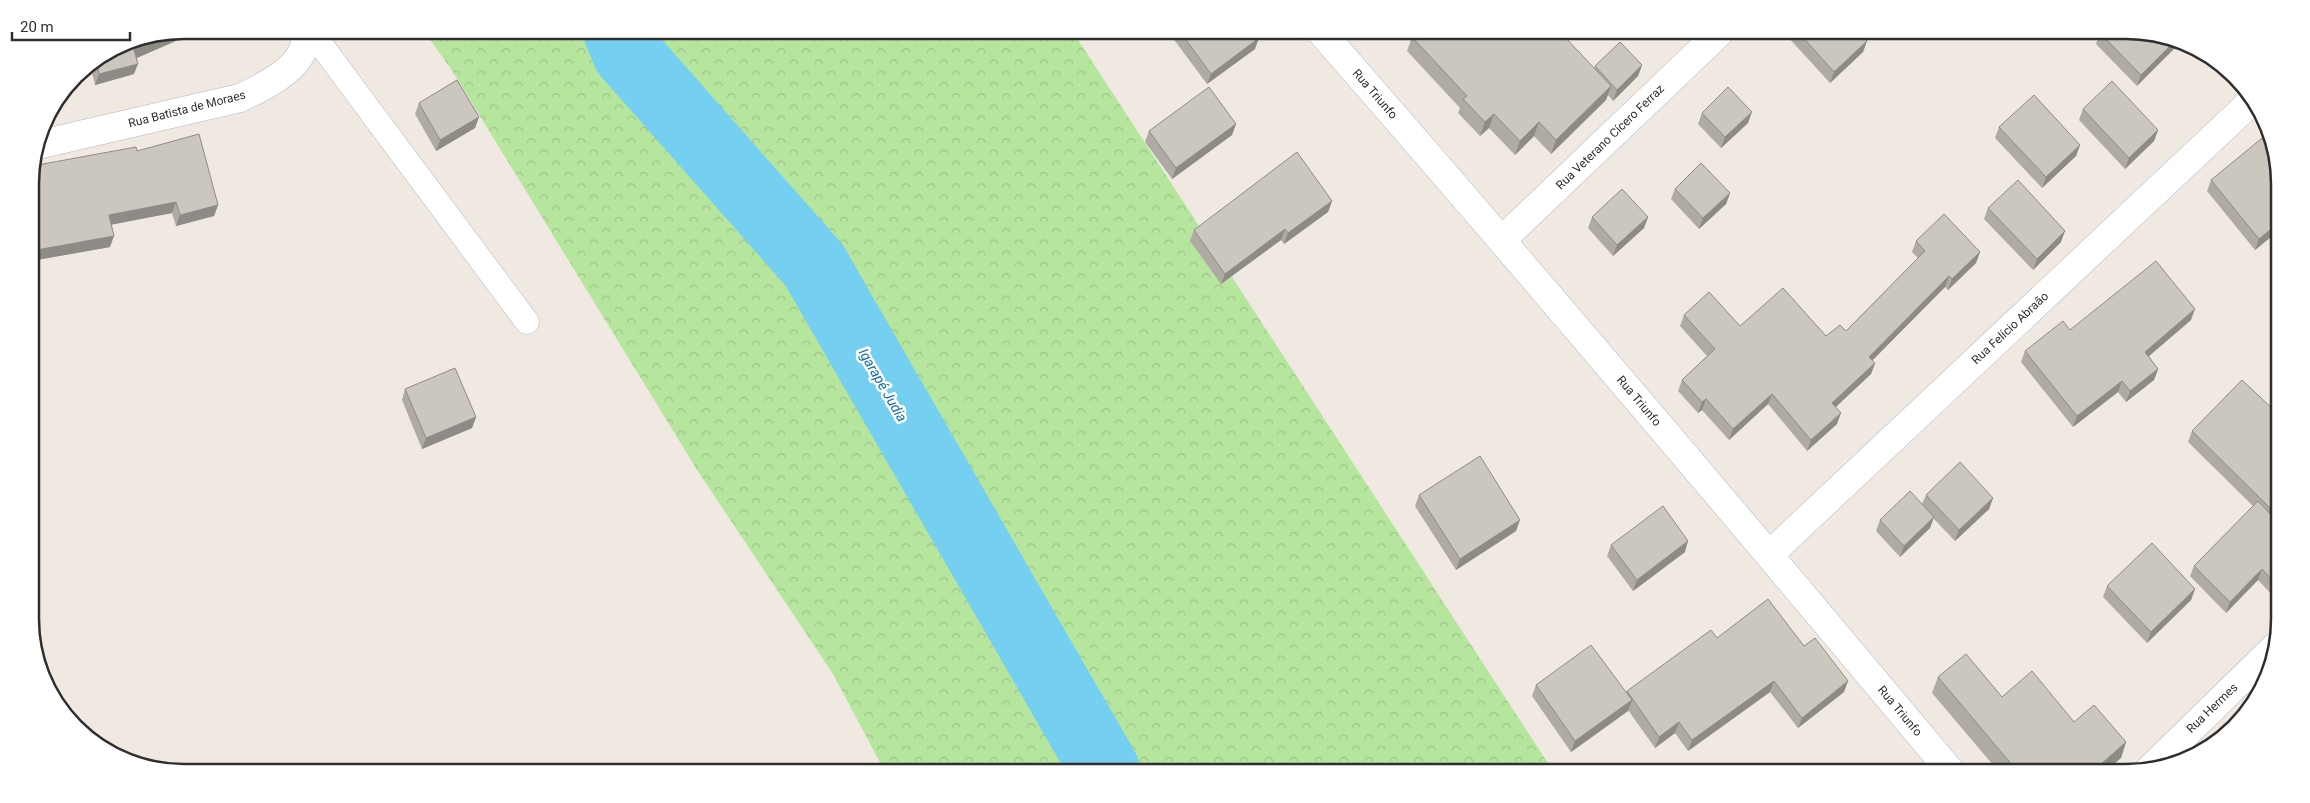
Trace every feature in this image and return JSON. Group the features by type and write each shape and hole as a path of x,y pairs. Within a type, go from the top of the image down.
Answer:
{"street":[{"name":"Rua Batista de Moraes","path":"48,135 240,98 271,83 289,67 302,51 306,39"},
{"name":"Rua Triunfo","path":"1327,39 1770,554 1944,764"},
{"name":"Rua Veterano Cícero Ferraz","path":"1502,240 1713,39"},
{"name":"Rua Felício Abraão","path":"1770,554 2248,105"},
{"name":"Rua Hermes","path":"2159,760 2267,654"}],"lane":[{"path":"316,39 527,322"}],"green space":[{"path":"430,39 1078,39 1548,764 881,764 833,674 699,473 451,69"}],"building":[{"path":"1185,39 1258,39 1211,74"},
{"path":"1414,39 1567,39 1611,86 1556,140 1539,122 1520,141 1494,114 1485,122 1463,99 1467,96"},
{"path":"1804,39 1865,39 1867,41 1834,72"},
{"path":"2106,39 2145,40 2170,46 2141,75"},
{"path":"1620,42 1642,65 1617,90 1595,66"},
{"path":"149,43 134,50 138,64 99,74 97,67 103,63 128,50"},
{"path":"457,80 479,117 440,140 419,103"},
{"path":"2112,81 2158,130 2129,158 2083,109"},
{"path":"1209,87 1236,124 1176,168 1149,131"},
{"path":"1728,87 1752,112 1725,137 1702,113"},
{"path":"2034,95 2080,145 2046,177 1999,127"},
{"path":"199,134 218,205 180,215 176,202 109,215 114,236 39,250 40,165 136,147 137,151"},
{"path":"2264,137 2271,174 2271,229 2259,239 2211,180"},
{"path":"1297,152 1332,201 1288,233 1285,229 1225,274 1194,230"},
{"path":"1701,163 1730,193 1703,218 1675,189"},
{"path":"2018,180 2065,231 2037,259 1988,208"},
{"path":"1622,189 1648,217 1617,245 1592,217"},
{"path":"1944,214 1980,252 1952,279 1949,276 1869,357 1875,363 1832,403 1841,413 1811,440 1772,394 1733,429 1706,399 1702,402 1682,380 1715,349 1684,315 1709,292 1740,326 1783,288 1826,336 1840,325 1846,331 1925,251 1916,241"},
{"path":"2156,261 2195,309 2145,352 2158,369 2130,391 2122,381 2077,416 2025,351 2063,321 2070,330"},
{"path":"455,368 476,417 426,438 405,389"},
{"path":"2242,380 2271,407 2270,508 2192,431"},
{"path":"1480,456 1520,520 1460,559 1419,495"},
{"path":"1960,462 1993,498 1959,530 1926,495"},
{"path":"1910,491 1934,517 1904,546 1880,520"},
{"path":"2258,501 2271,515 2271,579 2262,569 2230,602 2194,566"},
{"path":"1663,506 1688,541 1637,580 1611,545"},
{"path":"2152,543 2195,589 2151,632 2107,586"},
{"path":"1768,599 1804,646 1815,638 1848,681 1802,718 1774,681 1692,740 1679,722 1659,737 1627,691 1711,630 1717,638"},
{"path":"1591,645 1632,700 1575,741 1536,685"},
{"path":"1966,654 2002,697 2032,671 2074,722 2094,705 2126,742 2101,764 2011,764 1938,677"}],"waterway":[{"name":"Igarapé Judia","path":"621,39 627,53 814,265 1102,764"}]}
